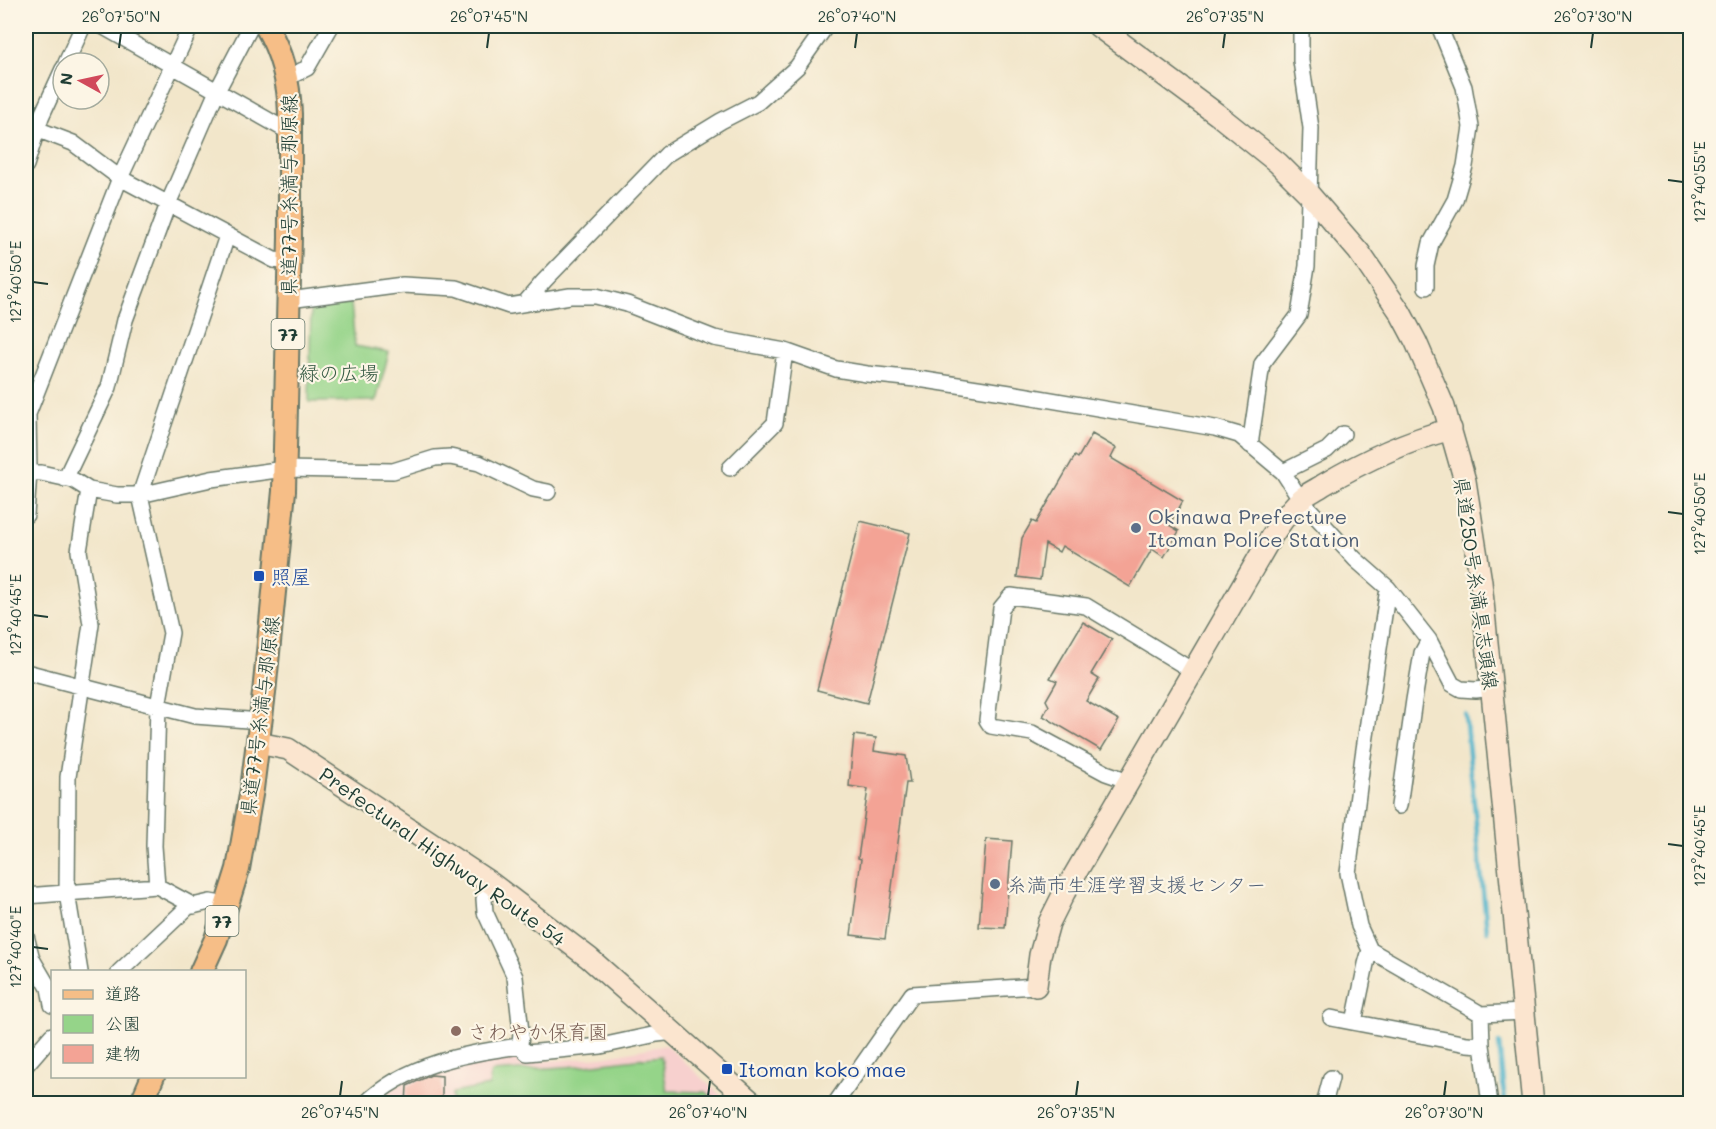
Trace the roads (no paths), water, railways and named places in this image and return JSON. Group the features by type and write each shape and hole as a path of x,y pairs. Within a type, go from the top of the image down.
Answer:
{"main road":[{"name":"県道77号糸満与那原線","path":"202,970 216,939 238,869 260,732 284,469 290,261 290,94 280,56 266,26"},
{"name":"県道250号糸満具志頭線","path":"1098,26 1218,114 1278,163 1308,193 1359,252 1400,312 1416,342 1444,407 1467,492 1481,582 1533,1104"},
{"path":"1036,986 1040,956 1049,923 1064,893 1271,537 1286,516 1300,500 1350,468 1435,433 1451,429"},
{"name":"Prefectural Highway Route 54","path":"260,732 492,884 589,958 754,1104"},
{"path":"141,1104 153,1078"}],"street":[{"path":"72,51 83,26"},
{"path":"102,26 291,132"},
{"path":"26,515 28,414 120,178 191,26"},
{"path":"65,478 109,387 125,320 168,204 217,91 251,26"},
{"path":"287,78 307,68 332,26"},
{"path":"525,303 667,154 721,121 758,102 796,67 826,26"},
{"path":"1250,445 1262,364 1299,315 1307,266 1311,128 1301,61 1301,26"},
{"path":"1426,287 1426,266 1431,243 1455,200 1465,166 1471,127 1464,87 1439,26"},
{"path":"26,165 31,127 51,91"},
{"path":"31,127 74,143 120,178 227,236 274,260 290,261"},
{"path":"157,886 154,846 158,706 171,633 140,495 227,236"},
{"path":"289,300 403,285 456,288 509,306 570,296 596,296 627,304 714,338 785,351 836,369 968,386 1215,428 1239,435 1283,472 1300,500 1355,559 1388,588 1429,640 1452,684 1461,689 1492,688"},
{"path":"730,468 775,423 785,351"},
{"path":"1283,472 1327,450 1342,434"},
{"path":"27,472 73,480 89,490 117,495 140,495 212,479 284,469 393,471 450,457 479,463 533,489 548,492"},
{"path":"80,970 67,893 68,777 91,624 79,551 89,490"},
{"path":"1388,588 1348,873 1359,926 1370,950 1481,1014 1524,1012"},
{"path":"1129,781 1106,773 1032,733 992,726 987,720 1001,608 1011,596 1086,606 1193,671"},
{"path":"1399,806 1422,653 1429,640"},
{"path":"26,674 260,732"},
{"path":"492,884 484,899 484,912 515,977 521,1032 520,1046 527,1053 601,1046 674,1032"},
{"path":"26,896 157,886 194,906"},
{"path":"121,970 188,907 210,902 227,905"},
{"path":"26,936 32,959 49,988 51,999"},
{"path":"1354,1022 1370,950"},
{"path":"835,1104 912,993 1036,986"},
{"path":"1481,1014 1482,1045 1490,1104"},
{"path":"1330,1018 1482,1045"},
{"path":"26,1065 51,1036"},
{"path":"365,1104 375,1094 410,1072 447,1060 494,1049 520,1046"},
{"path":"1324,1104 1331,1078"}],"waterway":[{"path":"1465,714 1487,931"},
{"path":"1499,1043 1505,1104"}],"place":[{"name":"Okinawa Prefecture Itoman Police Station","path":"1136,528"},
{"name":"照屋","path":"259,576"},
{"name":"糸満市生涯学習支援センター","path":"995,884"},
{"name":"さわやか保育園","path":"456,1031"},
{"name":"Itoman koko mae","path":"727,1069"}],"park label":[{"name":"緑の広場","path":"339,372"}]}
